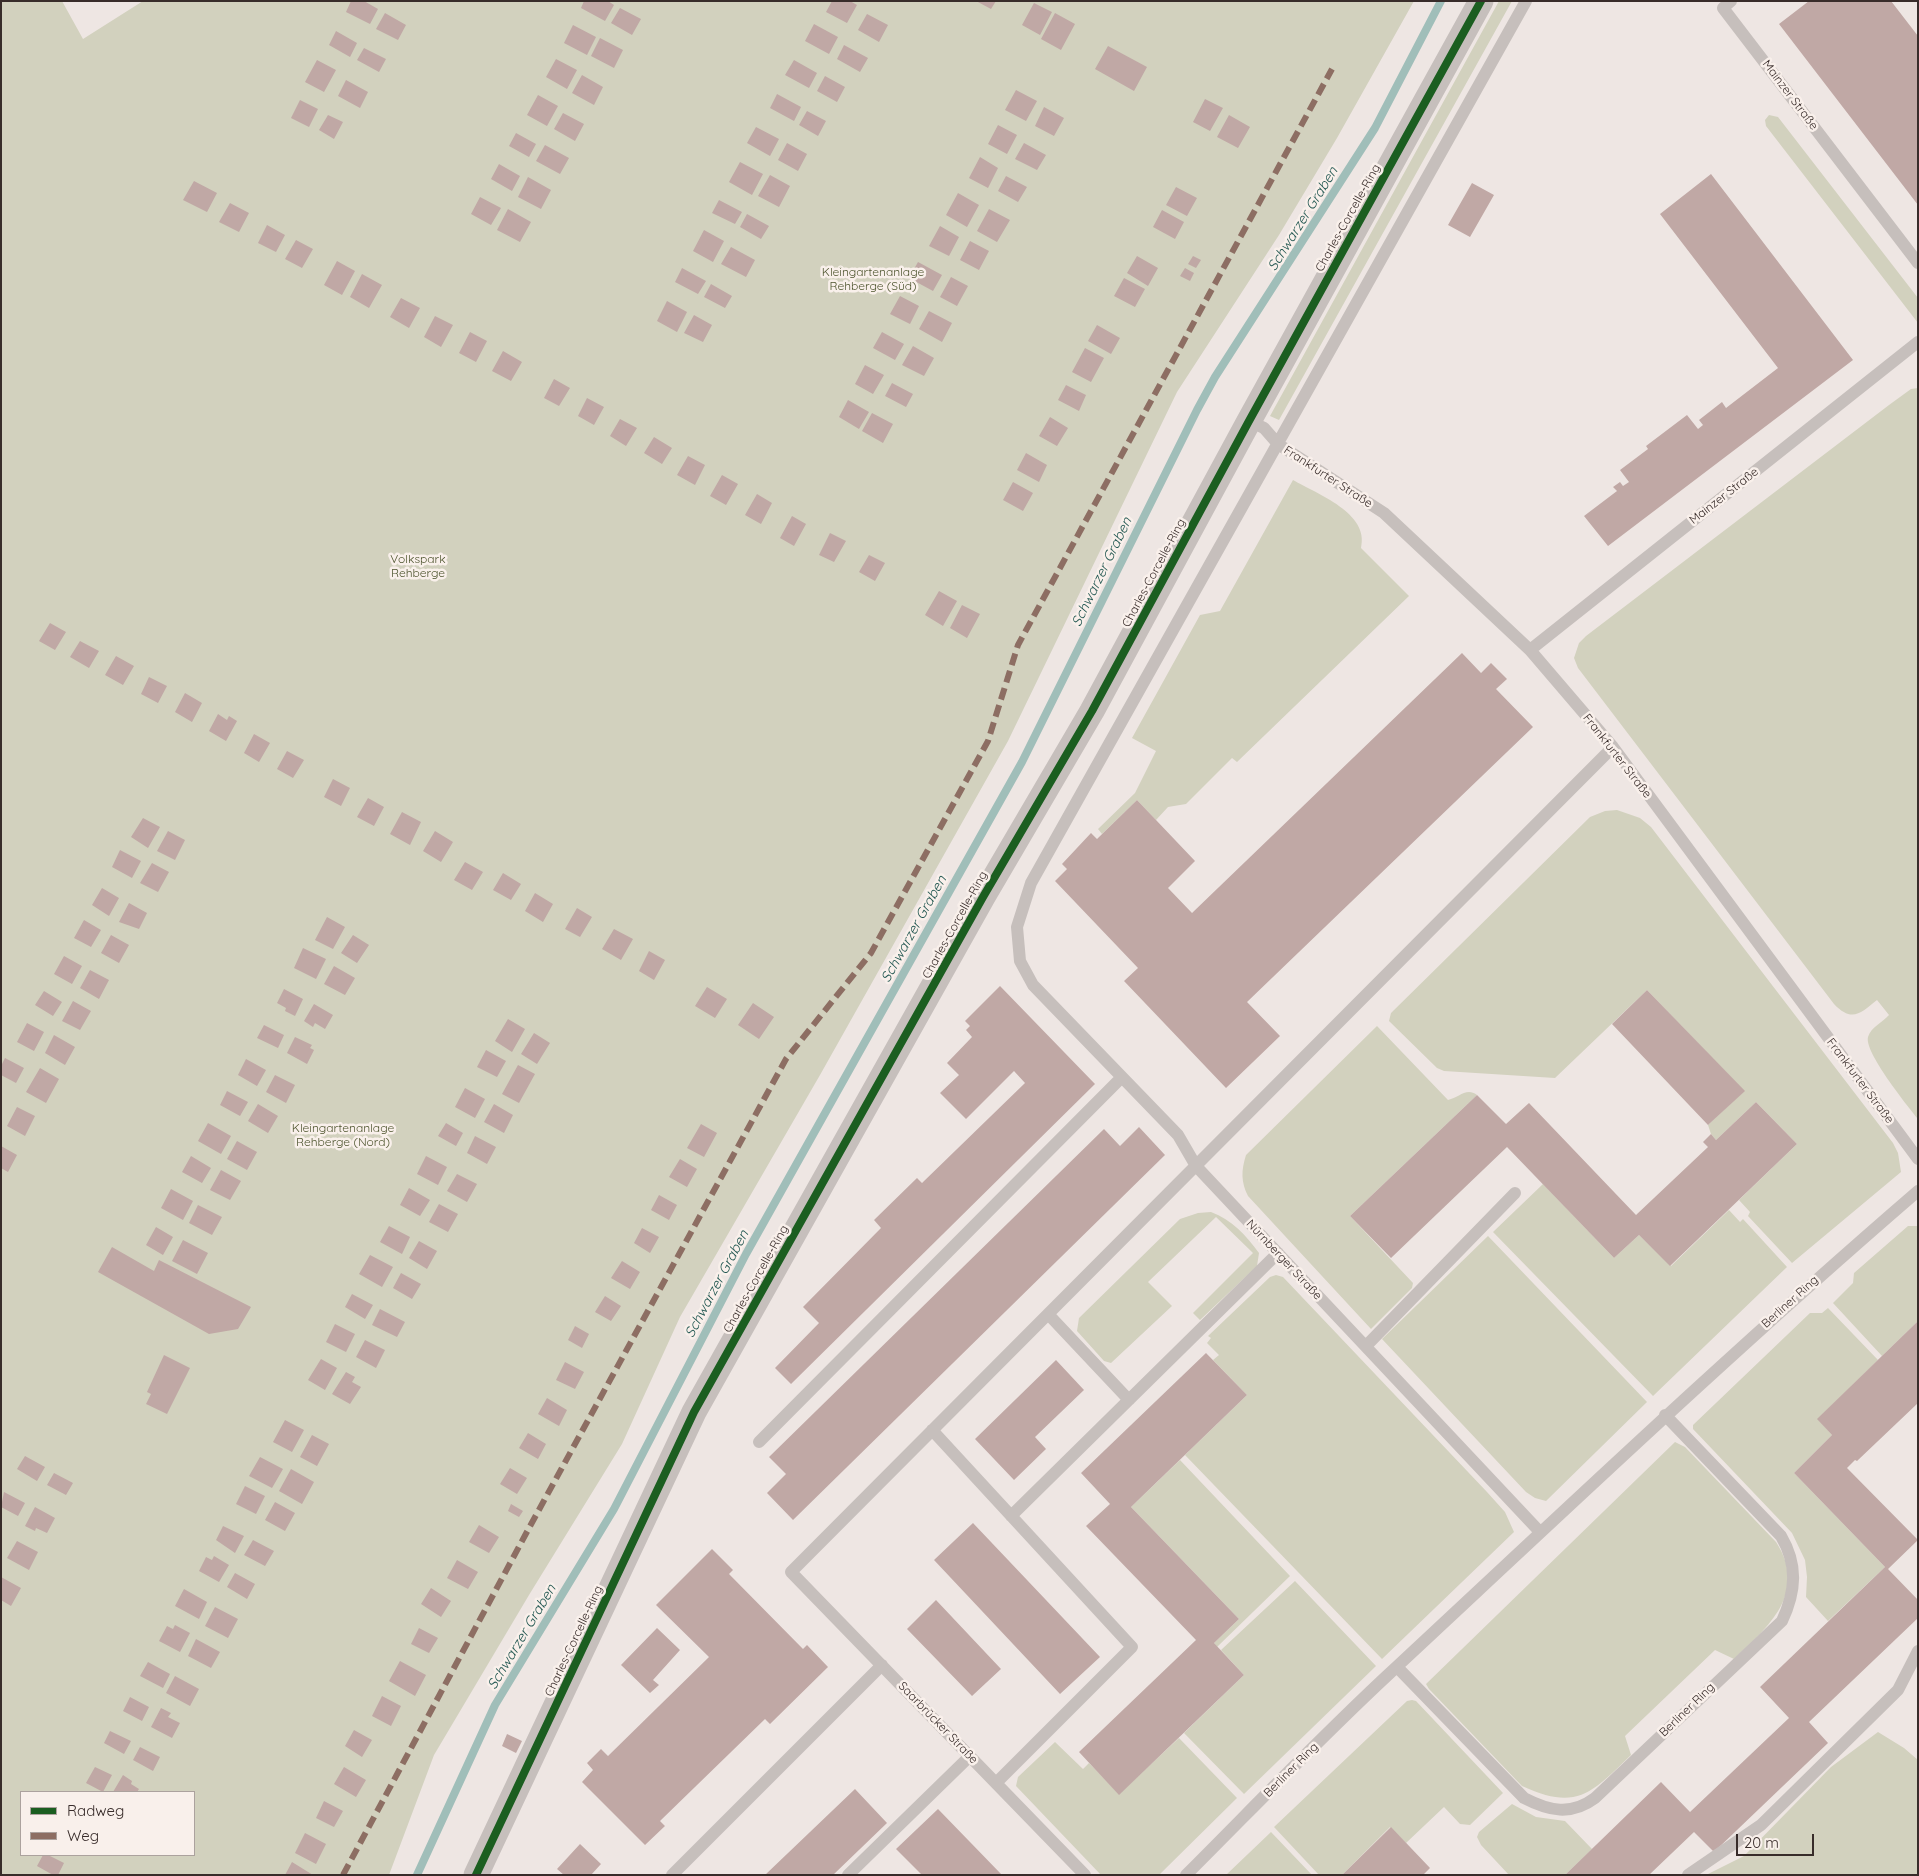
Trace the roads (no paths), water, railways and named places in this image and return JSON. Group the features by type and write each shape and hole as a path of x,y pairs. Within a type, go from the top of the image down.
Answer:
{"street":[{"name":"Charles-Corcelle-Ring","path":"476,1875 694,1412 983,897 1092,711 1249,421 1481,1"}],"lane":[{"name":"Nürnberger Straße","path":"1526,1 1031,883 1017,927 1020,961 1033,985 1178,1135 1196,1166 1540,1532"},
{"name":"Mainzer Straße","path":"1731,1 1723,8 1918,263"},
{"name":"Mainzer Straße","path":"1530,650 1918,342"},
{"name":"Frankfurter Straße","path":"1249,421 1264,428 1278,444 1384,513 1530,650 1613,747 1918,1159"},
{"path":"996,1783 1132,1647 932,1430 1613,747"},
{"path":"759,1442 1122,1077"},
{"name":"Berliner Ring","path":"1186,1875 1397,1666 1665,1415 1918,1191"},
{"path":"1366,1346 1515,1193"},
{"path":"1011,1516 1278,1253"},
{"path":"1048,1314 1129,1400"},
{"name":"Berliner Ring","path":"1397,1666 1524,1798 1540,1806 1558,1811 1585,1806 1595,1798 1782,1621 1791,1603 1794,1567 1790,1552 1781,1536 1665,1415"},
{"name":"Saarbrücker Straße","path":"932,1430 791,1572 1085,1875"},
{"path":"1688,1875 1761,1825 1898,1690 1918,1651"},
{"path":"672,1875 882,1664"},
{"path":"848,1875 970,1756"}],"waterway":[{"name":"Schwarzer Graben","path":"417,1875 495,1705 614,1509 746,1254 1022,762 1215,377 1375,128 1441,1"}],"park label":[{"name":"Kleingartenanlage Rehberge (Süd)","path":"873,279"},
{"name":"Volkspark Rehberge","path":"418,566"},
{"name":"Kleingartenanlage Rehberge (Nord)","path":"343,1135"}]}
